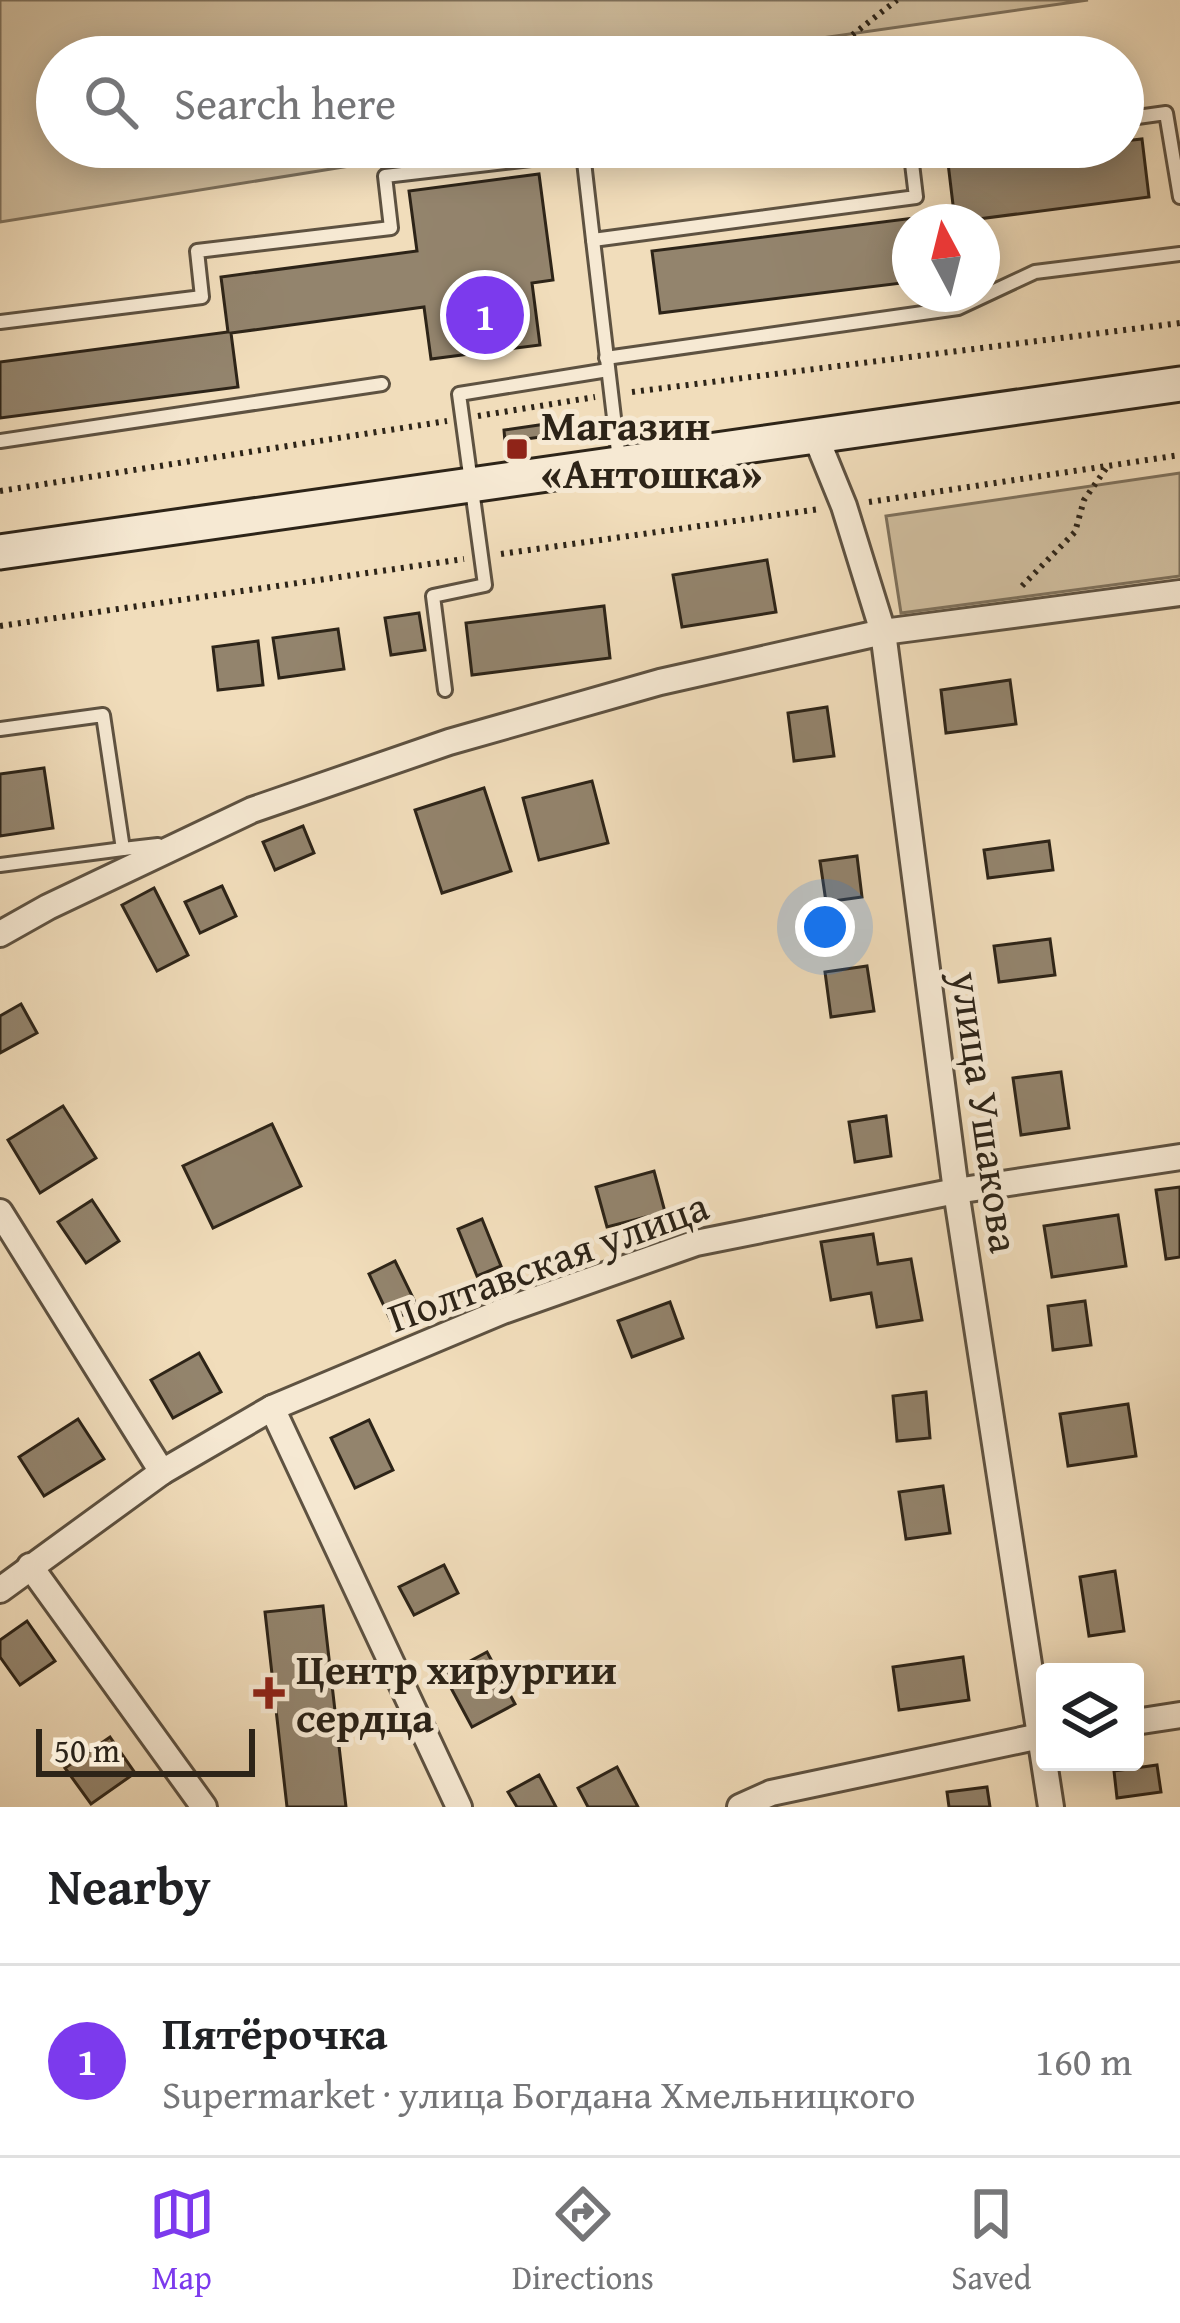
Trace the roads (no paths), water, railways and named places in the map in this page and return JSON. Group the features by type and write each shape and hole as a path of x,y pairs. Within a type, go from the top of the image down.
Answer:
{"main road":[{"path":"0,552 1180,384"}],"street":[{"name":"улица Ушакова","path":"815,435 844,506 883,632 956,1191 1036,1692"},
{"path":"0,934 253,810 470,736 660,682 883,632 1180,593"},
{"name":"Полтавская улица","path":"0,1589 163,1472 272,1408 503,1311 695,1243 956,1191 1180,1157"},
{"path":"0,1212 163,1472"},
{"path":"272,1408 459,1807"},
{"path":"30,1566 204,1807"},
{"path":"1144,1721 1180,1715"},
{"path":"740,1807 771,1793 1036,1737"},
{"name":"улица Ушакова","path":"1047,1771 1052,1807"}],"lane":[{"path":"1144,116 1166,113 1180,103"},
{"path":"1166,113 1180,197"},
{"path":"0,322 202,297 197,251 391,229 385,176 454,168"},
{"path":"585,168 619,463"},
{"path":"593,240 916,197 913,168"},
{"path":"445,690 433,596 484,584 459,394 607,364 958,308 1035,272 1180,254"},
{"path":"0,440 382,384"},
{"path":"0,729 103,715 123,849"},
{"path":"0,866 179,843"}],"place":[{"name":"Пятёрочка","path":"485,315"},
{"name":"Магазин «Антошка»","path":"517,449"},
{"name":"Центр хирургии сердца","path":"269,1693"}]}
